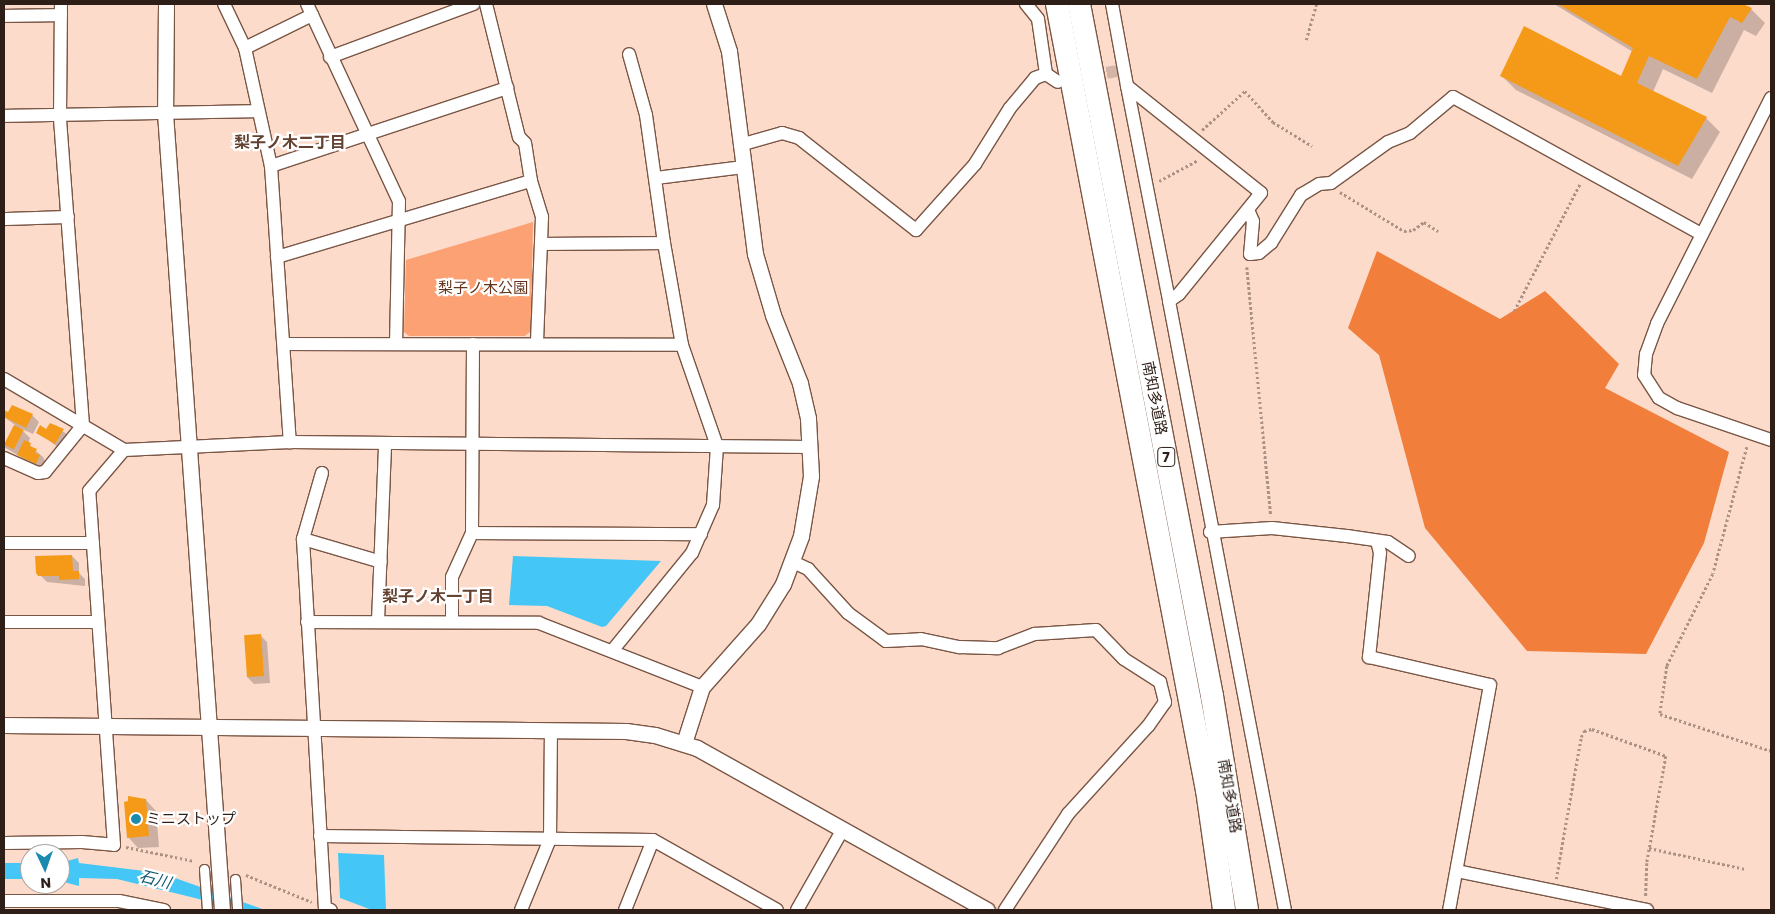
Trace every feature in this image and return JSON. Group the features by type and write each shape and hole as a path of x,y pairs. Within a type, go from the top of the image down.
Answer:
{"highway":[{"name":"南知多道路","path":"1056,4 1207,790 1224,910"},
{"name":"南知多道路","path":"1079,4 1212,696 1247,910"}],"street":[{"path":"166,4 165,114 222,910"},
{"path":"224,4 245,48 271,166 290,442"},
{"path":"330,56 473,4"},
{"path":"486,4 519,137 525,143 531,180 542,218 538,344"},
{"path":"684,743 702,687 758,624 793,562 806,511 811,447 800,383 773,315 755,254 729,51 714,4"},
{"path":"1026,4 1038,19 1046,74 1058,82"},
{"path":"1112,4 1210,532 1285,910"},
{"path":"4,16 61,9 60,116 83,425 45,472 38,472 4,458"},
{"path":"245,48 310,9 330,56 392,182 399,201 396,343"},
{"path":"612,651 692,552 713,505 717,446 682,345 664,243 646,115 628,54"},
{"path":"740,145 782,132 799,138 916,230 974,164 1010,108 1035,78 1046,74"},
{"path":"1127,86 1261,194 1179,294 1168,301"},
{"path":"271,166 507,88"},
{"path":"1248,210 1253,221 1250,254 1260,253 1271,243 1301,194 1320,184 1330,183 1388,142 1410,134 1453,97 1701,234"},
{"path":"1771,98 1657,324 1646,354 1644,375 1649,388 1659,398 1677,408 1771,440"},
{"path":"4,116 258,111"},
{"path":"656,178 743,168"},
{"path":"277,257 531,180"},
{"path":"4,219 68,217"},
{"path":"542,244 664,243"},
{"path":"284,344 682,345"},
{"path":"452,622 452,577 472,533 473,344"},
{"path":"4,379 124,450 290,442 811,447"},
{"path":"378,621 385,443"},
{"path":"4,843 82,842 114,845 89,491 124,450"},
{"path":"322,473 303,539 312,729 320,836 328,909"},
{"path":"1210,532 1272,528 1388,542 1409,556"},
{"path":"472,533 701,534"},
{"path":"303,539 381,562"},
{"path":"1377,541 1380,553 1369,657 1490,685 1449,910"},
{"path":"4,544 93,543"},
{"path":"793,562 808,569 848,613 886,641 921,639 960,647 998,648 1035,634 1096,630 1124,659 1160,682 1165,702 1148,726 1068,814 1005,910"},
{"path":"4,622 98,622"},
{"path":"307,622 539,623 702,687"},
{"path":"4,726 626,731 684,743 987,910"},
{"path":"521,910 550,839 551,730"},
{"path":"797,910 843,829"},
{"path":"320,836 653,840 777,910"},
{"path":"625,910 653,840"},
{"path":"203,866 207,910"},
{"path":"1456,871 1645,910"},
{"path":"235,879 237,910"},
{"path":"4,901 96,905 120,901 164,910"}],"path":[{"path":"1306,40 1316,4"},
{"path":"1193,138 1245,91 1273,122 1312,146"},
{"path":"1146,185 1189,166 1207,150"},
{"path":"1514,311 1586,172"},
{"path":"1330,183 1404,231 1414,230 1424,222 1438,231"},
{"path":"1250,254 1248,285 1272,528"},
{"path":"1752,433 1740,463 1713,574 1667,666 1660,714 1771,752"},
{"path":"1554,891 1580,746 1584,731 1588,729 1666,756 1649,848 1648,890 1645,910"},
{"path":"114,845 203,866"},
{"path":"1649,848 1745,869"},
{"path":"244,874 328,909"}],"green space":[{"name":"梨子ノ木公園","path":"533,222 531,331 525,336 409,336 404,332 406,260"}],"shaded area":[{"path":"1377,251 1500,319 1545,291 1619,364 1605,388 1729,452 1704,543 1646,654 1527,651 1425,528 1379,355 1348,328"}],"water":[{"path":"513,556 661,561 606,626 602,627 547,606 509,605"},
{"path":"338,853 384,855 386,910 372,910 340,898"},
{"name":"石川","path":"78,858 79,863 161,873 265,910 226,910 199,899 117,879 79,878 79,886 70,884 70,860"},
{"path":"4,863 20,863 20,879 4,879"}],"building":[{"path":"1558,4 1743,4 1752,8 1742,23 1730,17 1697,79 1649,56 1637,83 1707,117 1678,166 1500,76 1524,26 1621,76 1633,48"},
{"path":"12,405 33,414 26,428 4,417 4,410 8,412"},
{"path":"50,423 64,429 55,444 36,433 40,425 46,429"},
{"path":"14,425 24,430 14,450 4,445"},
{"path":"24,440 31,443 30,446 37,449 35,453 40,455 36,464 17,455"},
{"path":"72,555 73,571 79,571 79,579 59,580 59,576 38,576 36,573 35,556"},
{"path":"261,634 264,676 247,677 244,635"},
{"name":"ミニストップ","path":"128,796 146,799 149,836 127,838 124,802 128,801"}],"tunnel":[{"path":"1089,76 1123,70"}],"place":[{"name":"ミニストップ","path":"136,819"}],"district":[{"name":"梨子ノ木二丁目","path":"290,143"},
{"name":"梨子ノ木一丁目","path":"438,597"}]}
